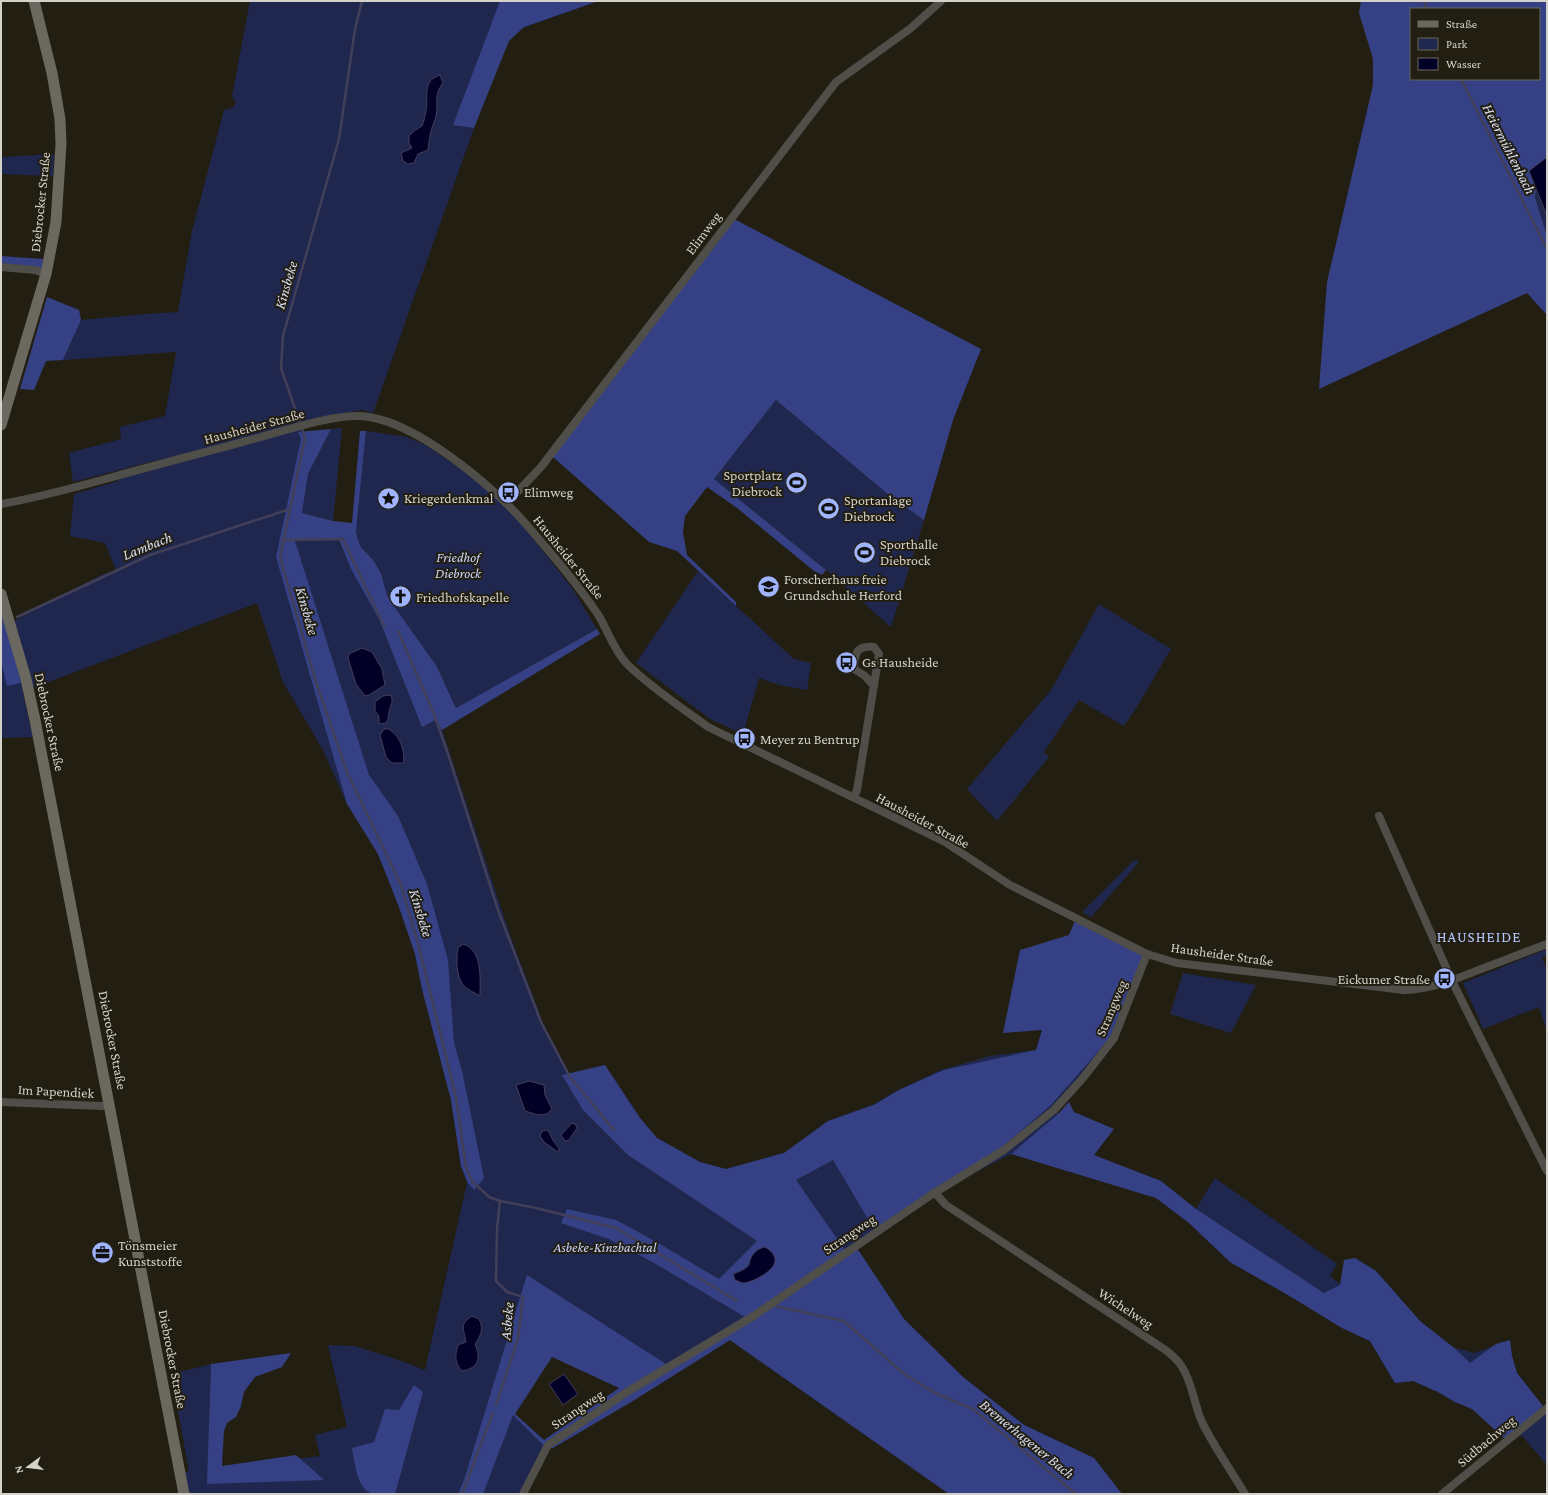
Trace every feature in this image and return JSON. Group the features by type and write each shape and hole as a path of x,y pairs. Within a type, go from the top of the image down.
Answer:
{"main road":[{"name":"Diebrocker Straße","path":"1,425 46,274 56,222 61,144 60,119 52,73 34,1"},
{"name":"Diebrocker Straße","path":"1,594 26,679 35,720 184,1494"}],"street":[{"name":"Elimweg","path":"507,503 541,467 836,82 911,28 941,1"},
{"path":"1,267 35,270 46,274"},
{"name":"Hausheider Straße","path":"1,504 17,502 313,423 359,416 383,420 426,440 486,484 507,503 543,544 578,588 600,619 610,640 619,654 641,676 708,727 945,842 1010,885 1147,954 1177,963 1404,990 1423,989 1452,980 1547,944"},
{"name":"Hausheider Straße","path":"854,797 857,790 874,686 879,654 874,647 866,646 858,650 854,658 854,669 865,676 874,686"},
{"path":"1379,816 1452,980 1547,1171"},
{"name":"Strangweg","path":"523,1494 548,1445 627,1392 755,1315 935,1193 1004,1150 1054,1110 1083,1078 1114,1038 1147,954"},
{"name":"Im Papendiek","path":"1,1102 102,1106 110,1105"},
{"name":"Wichelweg","path":"935,1193 946,1205 1167,1351 1178,1360 1188,1379 1194,1402 1202,1422 1245,1494"},
{"name":"Südbachweg","path":"1442,1494 1547,1408"}],"green space":[{"name":"Asbeke-Kinzbachtal","path":"250,1 599,1 489,40 459,126 474,128 373,413 361,410 300,422 305,438 280,556 299,555 295,541 338,540 344,553 346,553 351,569 385,625 428,723 435,720 442,730 511,938 543,1023 568,1074 605,1065 640,1118 657,1138 700,1162 726,1169 784,1153 828,1121 874,1104 898,1090 941,1070 990,1056 1036,1050 1043,1030 1106,1049 1055,1110 1093,1155 1161,1181 1196,1209 1215,1178 1337,1264 1330,1276 1340,1284 1352,1267 1376,1271 1420,1321 1453,1347 1474,1353 1510,1340 1512,1356 1517,1373 1547,1409 1547,1465 1522,1436 1505,1439 1472,1409 1413,1381 1395,1383 1370,1341 1342,1328 1230,1262 1189,1223 1156,1198 1011,1154 936,1193 853,1244 904,1319 963,1377 1024,1425 1094,1458 1122,1494 949,1494 730,1340 666,1364 551,1355 513,1414 544,1446 521,1494 189,1494 184,1472 189,1471 171,1374 211,1364 208,1469 320,1456 315,1435 347,1427 328,1345 354,1346 425,1370 467,1183 461,1166 451,1100 422,989 415,954 399,907 378,854 347,804 323,750 283,682 257,603 38,686 22,688 33,737 1,738 1,628 101,575 116,570 105,543 70,536 74,494 118,481 117,479 162,464 162,459 73,482 69,453 121,439 120,427 165,416 176,352 63,360 81,320 178,312 192,231 224,110 232,108 236,103 232,96"},
{"path":"54,154 53,176 1,174 1,157"},
{"path":"1536,190 1547,216 1547,236 1535,197"},
{"name":"Sportanlage Diebrock","path":"776,400 891,497 924,520 891,627 826,570 714,479"},
{"path":"342,428 333,521 302,513 308,474 331,429"},
{"name":"Friedhof Diebrock","path":"366,431 407,437 427,446 484,485 510,509 572,588 597,629 456,708 436,665 391,602 387,595 381,573 373,560 360,546 356,532"},
{"path":"698,571 794,659 811,663 807,690 779,685 759,678 743,734 710,719 636,663"},
{"path":"1099,604 1171,649 1124,726 1079,700 1044,752 1049,757 997,821 967,789 1051,690"},
{"path":"1134,860 1139,862 1091,917 1082,912"},
{"path":"1547,949 1547,955 1542,957 1547,972 1547,1032 1539,1007 1483,1029 1463,983"},
{"path":"1183,973 1256,985 1231,1033 1170,1014"}],"shaded area":[{"path":"500,1 598,1 524,27 509,41 474,128 453,125"},
{"path":"1361,1 1547,1 1547,157 1529,171 1536,190 1535,197 1547,236 1547,315 1527,293 1319,389 1327,282 1373,85 1373,59 1359,13"},
{"path":"734,219 981,349 953,420 924,520 891,497 776,400 714,479 826,570 822,575 814,571 737,508 707,487 685,516 683,532 687,555 736,602 736,606 677,551 649,542 553,457"},
{"path":"1,256 43,259 42,269 1,263"},
{"path":"47,297 79,310 81,320 63,360 46,361 34,390 20,389"},
{"path":"331,429 308,474 302,513 333,521 352,523 360,431 366,431 356,532 360,546 373,560 381,573 387,595 391,602 436,665 456,708 597,629 600,634 442,730 435,720 422,727 379,619 351,569 339,540 295,541 369,775 398,816 427,884 448,960 454,1043 462,1071 484,1178 474,1190 468,1183 461,1166 451,1100 422,989 415,954 399,907 378,854 347,804 276,557 301,439 298,432"},
{"path":"1,614 6,626 21,683 7,686 1,661"},
{"path":"1075,921 1143,955 1110,1038 1050,1106 1002,1147 875,1231 833,1160 796,1180 845,1250 857,1248 904,1319 963,1377 1024,1425 1094,1458 1122,1494 949,1494 730,1340 633,1401 553,1448 547,1449 513,1415 483,1494 458,1494 464,1480 527,1275 666,1364 745,1317 656,1264 609,1239 561,1223 567,1209 616,1220 719,1279 757,1241 628,1155 583,1110 562,1075 605,1065 640,1118 657,1138 700,1162 726,1169 784,1153 828,1121 874,1105 899,1090 944,1070 1036,1050 1042,1030 1003,1033 1020,950 1069,935","holes":["552,1357 619,1388 544,1440 515,1414"]},
{"path":"1069,1102 1074,1112 1114,1129 1094,1155 1161,1181 1196,1209 1324,1293 1340,1285 1344,1260 1355,1258 1376,1271 1420,1321 1453,1347 1470,1363 1496,1344 1510,1340 1512,1356 1517,1373 1543,1406 1505,1439 1472,1409 1413,1381 1395,1383 1370,1341 1342,1328 1230,1262 1189,1223 1156,1198 1011,1154 1058,1114"},
{"path":"291,1353 282,1367 255,1377 244,1392 241,1406 236,1417 227,1423 224,1431 222,1466 296,1455 324,1480 207,1484 211,1364"},
{"path":"414,1385 423,1392 395,1494 373,1494 367,1491 360,1481 355,1468 352,1448 374,1442 385,1409 399,1410"}],"water":[{"path":"440,75 443,83 437,95 437,111 430,134 428,150 418,154 414,163 408,164 403,161 401,153 412,148 409,143 409,136 423,124 427,106 428,85 430,81"},
{"path":"1547,157 1547,216 1529,171"},
{"path":"362,648 372,652 382,669 385,685 365,696 356,684 348,658 349,654"},
{"path":"391,695 392,702 388,720 386,723 379,724 379,716 375,711 375,702 383,696"},
{"path":"384,729 389,729 399,740 402,748 404,763 392,763 386,757 380,735"},
{"path":"463,944 474,952 477,959 480,974 480,996 464,986 459,978 457,968 457,952 458,948"},
{"path":"529,1081 544,1085 545,1095 552,1109 547,1114 538,1115 525,1111 516,1085"},
{"path":"572,1123 575,1124 577,1128 569,1140 565,1141 561,1135"},
{"path":"547,1130 558,1147 558,1152 544,1142 540,1136 542,1131"},
{"path":"765,1247 773,1253 774,1256 774,1265 770,1270 760,1277 748,1282 743,1283 735,1280 733,1274 746,1267 754,1254 758,1250"},
{"path":"472,1316 479,1319 482,1329 475,1344 478,1358 477,1362 472,1368 462,1371 456,1362 456,1352 458,1345 466,1342 463,1327 465,1322"},
{"path":"564,1374 578,1394 563,1405 549,1384"}],"waterway":[{"name":"Kinsbeke","path":"362,1 355,29 339,139 283,336 281,368 305,438 280,557 316,682 347,772 401,885 418,943 456,1097 466,1167 472,1181 489,1197 500,1201 536,1208 616,1228 737,1301"},
{"name":"Heiermühlenbach","path":"1424,1 1427,8"},
{"name":"Heiermühlenbach","path":"1462,80 1547,249"},
{"name":"Lambach","path":"17,617 150,555 290,509"},
{"path":"283,540 343,539 384,626"},
{"path":"398,631 434,714 498,910 541,1022 570,1077 614,1130"},
{"name":"Asbeke","path":"496,1405 518,1339 523,1297 507,1292 496,1281 497,1229 500,1201"},
{"name":"Bremerhagener Bach","path":"775,1306 844,1321 904,1374 935,1393 973,1409 1076,1494"},
{"name":"Asbeke","path":"462,1494 493,1413"}],"place":[{"name":"Sportplatz Diebrock","path":"797,483"},
{"name":"Elimweg","path":"509,492"},
{"name":"Kriegerdenkmal","path":"389,498"},
{"name":"Sportanlage Diebrock","path":"829,508"},
{"name":"Sporthalle Diebrock","path":"865,552"},
{"name":"Forscherhaus freie Grundschule Herford","path":"768,587"},
{"name":"Friedhofskapelle","path":"401,597"},
{"name":"Gs Hausheide","path":"846,662"},
{"name":"Meyer zu Bentrup","path":"744,739"},
{"name":"Eickumer Straße","path":"1445,979"},
{"name":"Tönsmeier Kunststoffe","path":"103,1253"}],"district":[{"name":"HAUSHEIDE","path":"1479,937"}]}
